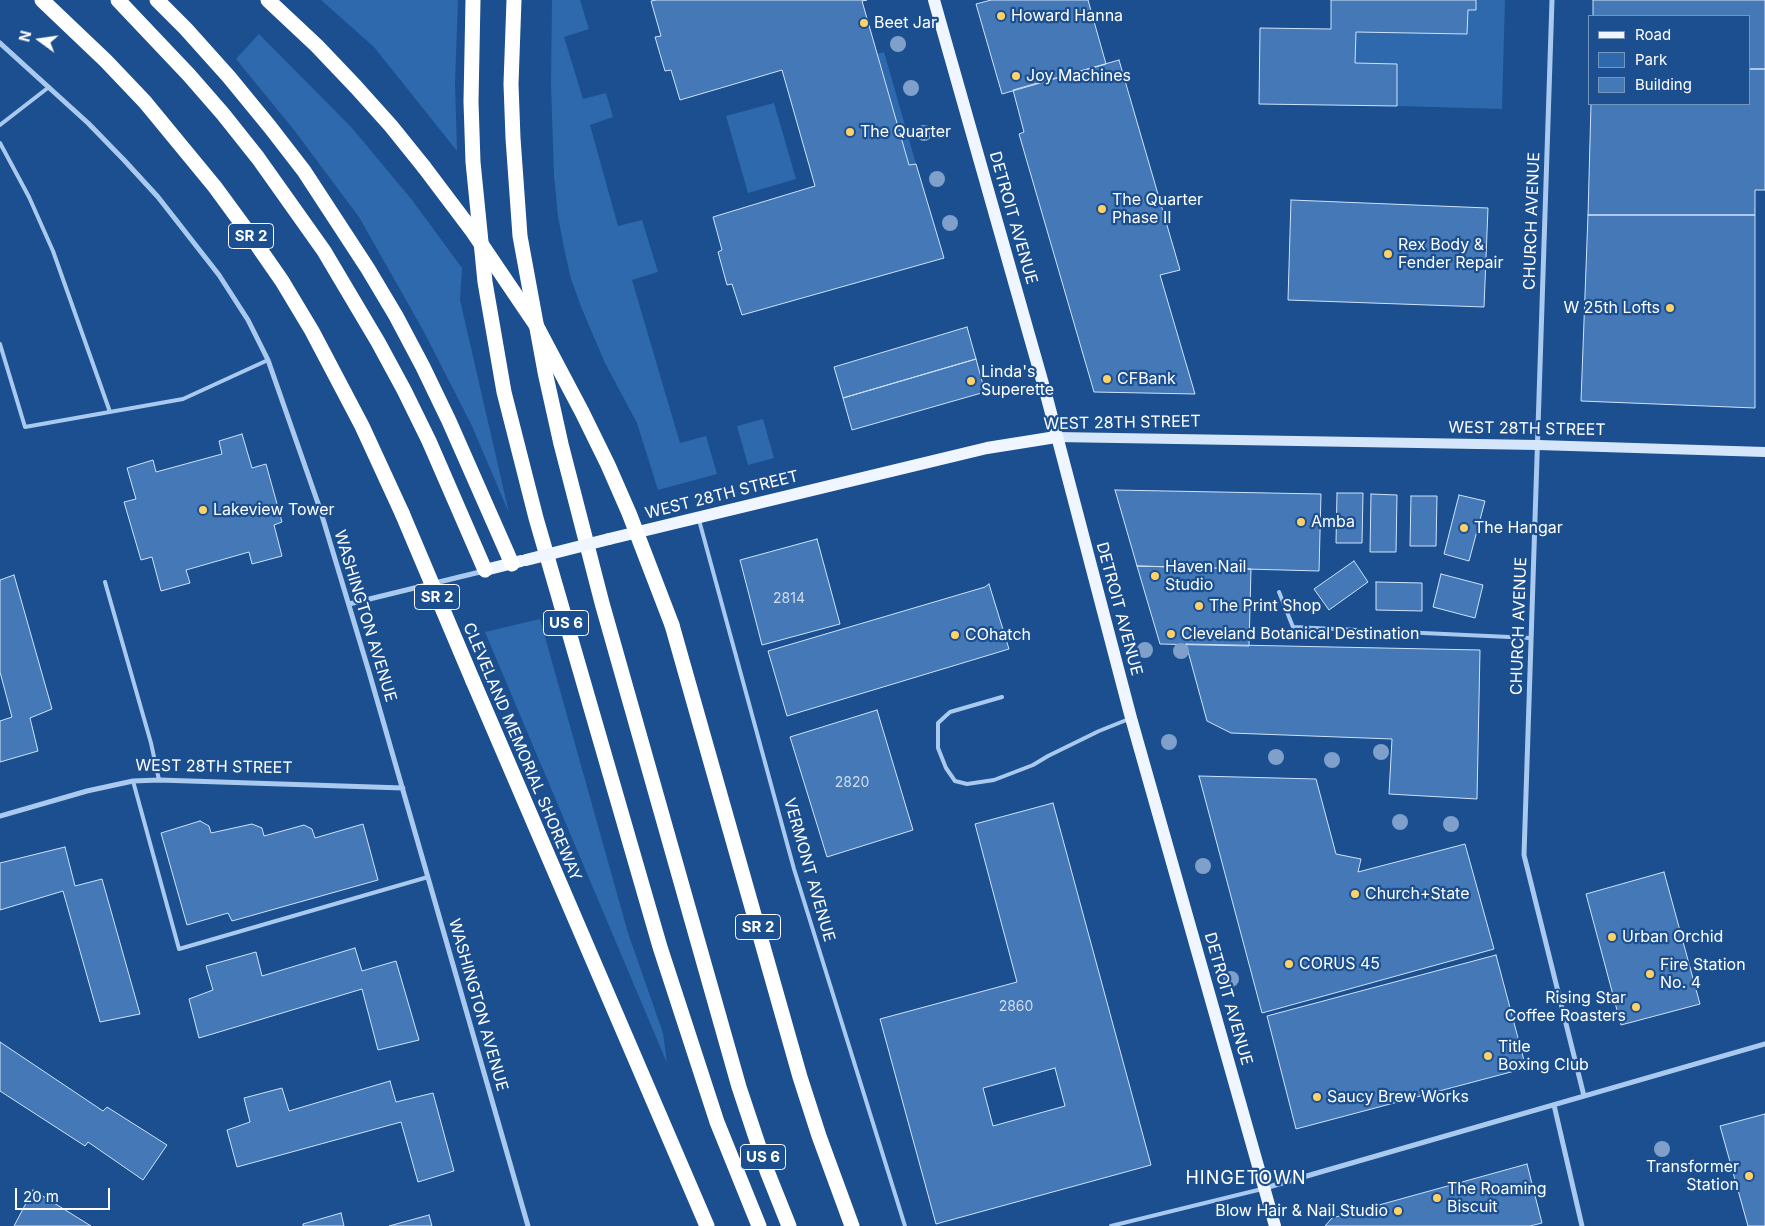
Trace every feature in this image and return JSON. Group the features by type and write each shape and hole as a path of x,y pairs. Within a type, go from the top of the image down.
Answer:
{"highway":[{"name":"CLEVELAND MEMORIAL SHOREWAY","path":"42,0 145,102 210,180 282,281 320,347 362,426 402,513 707,1226"},
{"path":"118,0 223,114 258,158 324,251 404,390 429,441 485,570"},
{"path":"157,0 186,28 270,127 304,171 368,269 423,367 519,562"},
{"name":"SR 2","path":"268,0 317,46 391,126 473,232 536,325 608,465 636,530 672,625 800,1077 819,1136 852,1226"},
{"name":"US 6","path":"473,0 471,83 473,162 485,282 493,338 504,392 536,518 654,928 717,1122 759,1226"},
{"name":"US 6","path":"514,0 511,84 520,236 557,426 602,603 739,1087 767,1171 789,1226"}],"main road":[{"name":"DETROIT AVENUE","path":"934,0 1041,379 1131,718 1276,1226"},
{"name":"WEST 28TH STREET","path":"485,570 987,448 1056,437"}],"street":[{"name":"CHURCH AVENUE","path":"1552,0 1524,855 1584,1096"},
{"name":"WASHINGTON AVENUE","path":"0,44 49,87 124,160 190,236 219,275 248,320 268,360 300,448 349,604 528,1226"},
{"name":"WEST 28TH STREET","path":"1056,437 1538,445 1765,452"},
{"name":"WEST 28TH STREET","path":"349,604 485,570"},
{"name":"WEST 28TH STREET","path":"0,816 87,791 133,781 159,780 403,788"},
{"path":"1265,1188 1765,1044"},
{"path":"1554,1105 1582,1226"}],"lane":[{"path":"0,125 49,87"},
{"path":"0,142 29,196 54,251 110,412"},
{"path":"0,344 25,427 183,399 268,360"},
{"name":"VERMONT AVENUE","path":"698,517 794,868 905,1226"},
{"path":"105,582 151,743 159,780"},
{"path":"1279,592 1294,627 1531,638"},
{"path":"1002,697 950,712 938,723 938,748 946,768 954,781 967,784 994,780 1033,765 1099,731 1131,718"},
{"path":"133,781 179,949 428,877"},
{"path":"1111,1226 1265,1188"}],"green space":[{"path":"321,0 458,0 455,83 457,151 374,47"},
{"path":"552,0 580,0 589,29 564,37 583,99 606,93 613,117 590,125 618,226 642,220 658,272 632,280 680,443 706,436 717,474 658,490 637,423 605,363 571,279 558,216 554,175 551,85"},
{"path":"1476,0 1505,0 1502,109 1397,106 1397,64 1355,63 1356,32 1467,34 1468,10 1476,10"},
{"path":"259,34 352,128 412,200 462,268 460,300 509,513 472,426 423,330 359,217 294,130 236,59"},
{"path":"884,52 916,164 909,165 877,54"},
{"path":"774,103 796,179 748,193 726,116"},
{"path":"763,419 774,458 748,465 737,426"},
{"path":"540,619 628,933 663,1033 667,1063 485,632"}],"building":[{"name":"The Quarter","path":"867,0 862,1 909,165 916,164 944,258 742,315 732,284 727,285 718,252 722,250 713,217 815,186 782,70 680,100 671,70 665,71 655,37 661,36 651,1"},
{"path":"991,0 1088,0 1106,64 1002,94 976,4"},
{"path":"1331,0 1476,0 1476,10 1468,10 1467,34 1356,32 1355,63 1397,64 1397,106 1259,104 1260,28 1331,29"},
{"path":"1593,0 1765,0 1765,69 1750,69 1750,15 1593,15"},
{"name":"The Quarter Phase II","path":"1119,60 1180,270 1160,275 1195,394 1094,392 1019,134 1024,132 1013,90"},
{"path":"1750,69 1765,69 1765,190 1755,190 1755,215 1588,215 1591,105 1750,105"},
{"name":"Rex Body & Fender Repair","path":"1291,200 1488,208 1484,307 1288,300"},
{"name":"W 25th Lofts","path":"1588,215 1755,215 1755,408 1581,401"},
{"path":"967,327 976,359 843,398 834,367"},
{"path":"976,359 985,392 852,430 843,398"},
{"name":"Lakeview Tower","path":"242,434 252,468 266,464 282,522 274,525 282,556 252,564 249,552 186,570 190,583 161,591 152,557 141,560 124,502 136,499 127,468 153,460 156,472 222,454 219,441"},
{"path":"1115,490 1321,494 1319,571 1137,566"},
{"path":"1337,493 1363,493 1362,543 1336,543"},
{"path":"1371,494 1397,495 1396,552 1370,552"},
{"name":"The Hangar","path":"1459,495 1485,501 1469,561 1444,554"},
{"path":"1411,496 1437,496 1436,546 1410,546"},
{"path":"817,539 840,624 762,645 740,560"},
{"path":"1354,561 1368,582 1329,610 1314,589"},
{"name":"The Print Shop","path":"1137,566 1251,569 1249,646 1160,644"},
{"path":"1441,574 1483,585 1475,618 1433,607"},
{"path":"14,575 52,709 30,718 38,751 0,762 0,721 12,717 0,672 0,580"},
{"path":"1376,582 1422,583 1422,611 1376,610"},
{"path":"989,584 1009,649 787,716 768,651 985,587"},
{"path":"1186,644 1480,650 1477,799 1389,794 1392,739 1231,733 1207,721"},
{"path":"877,710 913,830 827,857 790,737"},
{"name":"Church+State","path":"1199,776 1316,779 1336,854 1361,859 1358,872 1465,844 1494,949 1262,1013"},
{"path":"1053,803 1151,1165 936,1224 880,1019 1017,982 975,824","holes":["1055,1068 1065,1106 993,1126 983,1088"]},
{"path":"200,821 209,826 211,833 252,824 262,828 264,836 304,825 312,829 315,838 363,824 378,880 232,921 228,913 187,925 161,833"},
{"path":"65,847 75,886 102,879 140,1014 100,1022 63,891 0,910 0,863"},
{"name":"Fire Station No. 4","path":"1664,872 1700,1004 1621,1025 1586,894"},
{"path":"355,948 362,971 396,961 419,1040 378,1050 362,989 199,1038 189,999 213,990 206,966 256,952 262,976"},
{"path":"1496,955 1526,1068 1296,1129 1267,1016"},
{"path":"0,1042 103,1111 107,1107 167,1145 143,1180 88,1142 85,1146 0,1091"},
{"path":"390,1081 396,1102 433,1093 454,1171 418,1182 401,1122 237,1167 227,1130 250,1122 244,1098 282,1088 289,1111"},
{"name":"Transformer Station","path":"1765,1114 1765,1226 1748,1226 1720,1126"},
{"path":"1527,1164 1542,1223 1530,1226 1325,1226 1332,1218"},
{"path":"33,1190 91,1226 14,1226"},
{"path":"341,1213 344,1226 303,1226 303,1224"},
{"path":"429,1215 432,1226 389,1226"}],"place":[{"name":"Howard Hanna","path":"1001,16"},
{"name":"Beet Jar","path":"864,23"},
{"name":"Joy Machines","path":"1016,76"},
{"name":"The Quarter","path":"850,132"},
{"name":"The Quarter Phase II","path":"1102,209"},
{"name":"Rex Body & Fender Repair","path":"1388,254"},
{"name":"W 25th Lofts","path":"1670,308"},
{"name":"CFBank","path":"1107,379"},
{"name":"Linda's Superette","path":"971,381"},
{"name":"Lakeview Tower","path":"203,510"},
{"name":"Amba","path":"1301,522"},
{"name":"The Hangar","path":"1464,528"},
{"name":"Haven Nail Studio","path":"1155,576"},
{"name":"The Print Shop","path":"1199,606"},
{"name":"Cleveland Botanical Destination","path":"1171,634"},
{"name":"COhatch","path":"955,635"},
{"name":"Church+State","path":"1355,894"},
{"name":"Urban Orchid","path":"1612,937"},
{"name":"CORUS 45","path":"1289,964"},
{"name":"Fire Station No. 4","path":"1650,974"},
{"name":"Rising Star Coffee Roasters","path":"1636,1007"},
{"name":"Title Boxing Club","path":"1488,1056"},
{"name":"Saucy Brew Works","path":"1317,1097"},
{"name":"Transformer Station","path":"1749,1176"},
{"name":"The Roaming Biscuit","path":"1437,1198"},
{"name":"Blow Hair & Nail Studio","path":"1398,1211"}],"district":[{"name":"HINGETOWN","path":"1246,1179"}]}
